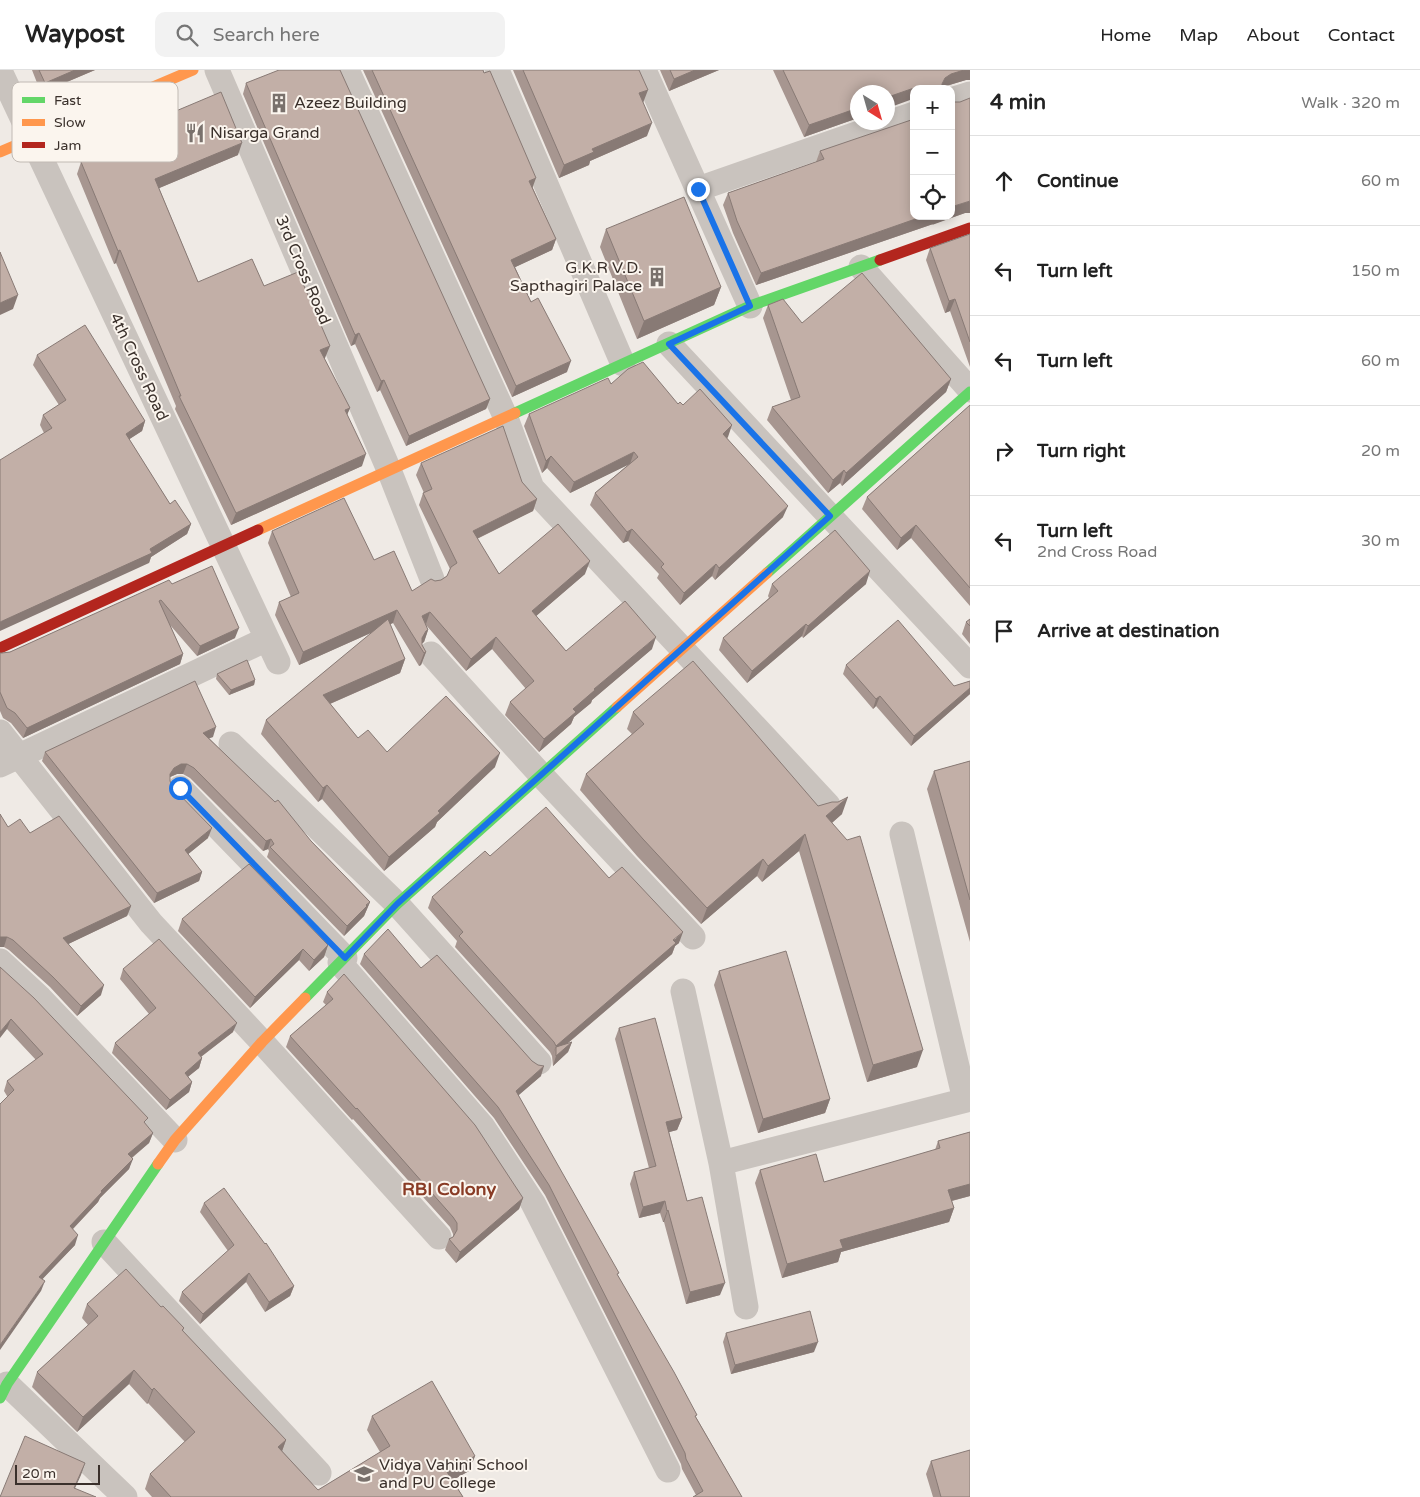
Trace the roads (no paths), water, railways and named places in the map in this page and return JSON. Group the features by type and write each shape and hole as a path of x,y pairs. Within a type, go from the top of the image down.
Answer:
{"street":[{"path":"165,82 193,70"},
{"name":"3rd Cross Road","path":"216,70 389,470 432,579"},
{"path":"348,70 506,418 532,488 828,805"},
{"path":"497,70 623,364"},
{"path":"644,70 750,306"},
{"name":"4th Cross Road","path":"0,71 12,97"},
{"path":"955,99 970,94"},
{"path":"698,189 910,115"},
{"path":"0,152 12,147"},
{"name":"4th Cross Road","path":"42,162 278,662"},
{"path":"0,648 750,306 970,228"},
{"path":"125,1497 4,1391 175,1140 262,1042 397,904 970,391 861,267"},
{"path":"669,344 970,666"},
{"path":"10,760 267,639"},
{"path":"431,654 693,937"},
{"path":"0,732 10,760 151,923 439,1237"},
{"path":"230,744 397,904 539,1062"},
{"path":"180,788 343,961 483,1127 528,1195 668,1470"},
{"path":"721,1164 968,1100 902,834"},
{"path":"0,961 40,998 175,1140"},
{"path":"683,991 721,1164 746,1307"},
{"path":"104,1242 319,1473"}],"place":[{"name":"Azeez Building","path":"279,103"},
{"name":"Nisarga Grand","path":"195,133"},
{"name":"G.K.R V.D. Sapthagiri Palace","path":"657,277"},
{"name":"Vidya Vahini School and PU College","path":"364,1474"}],"district":[{"name":"RBI Colony","path":"449,1189"}]}
